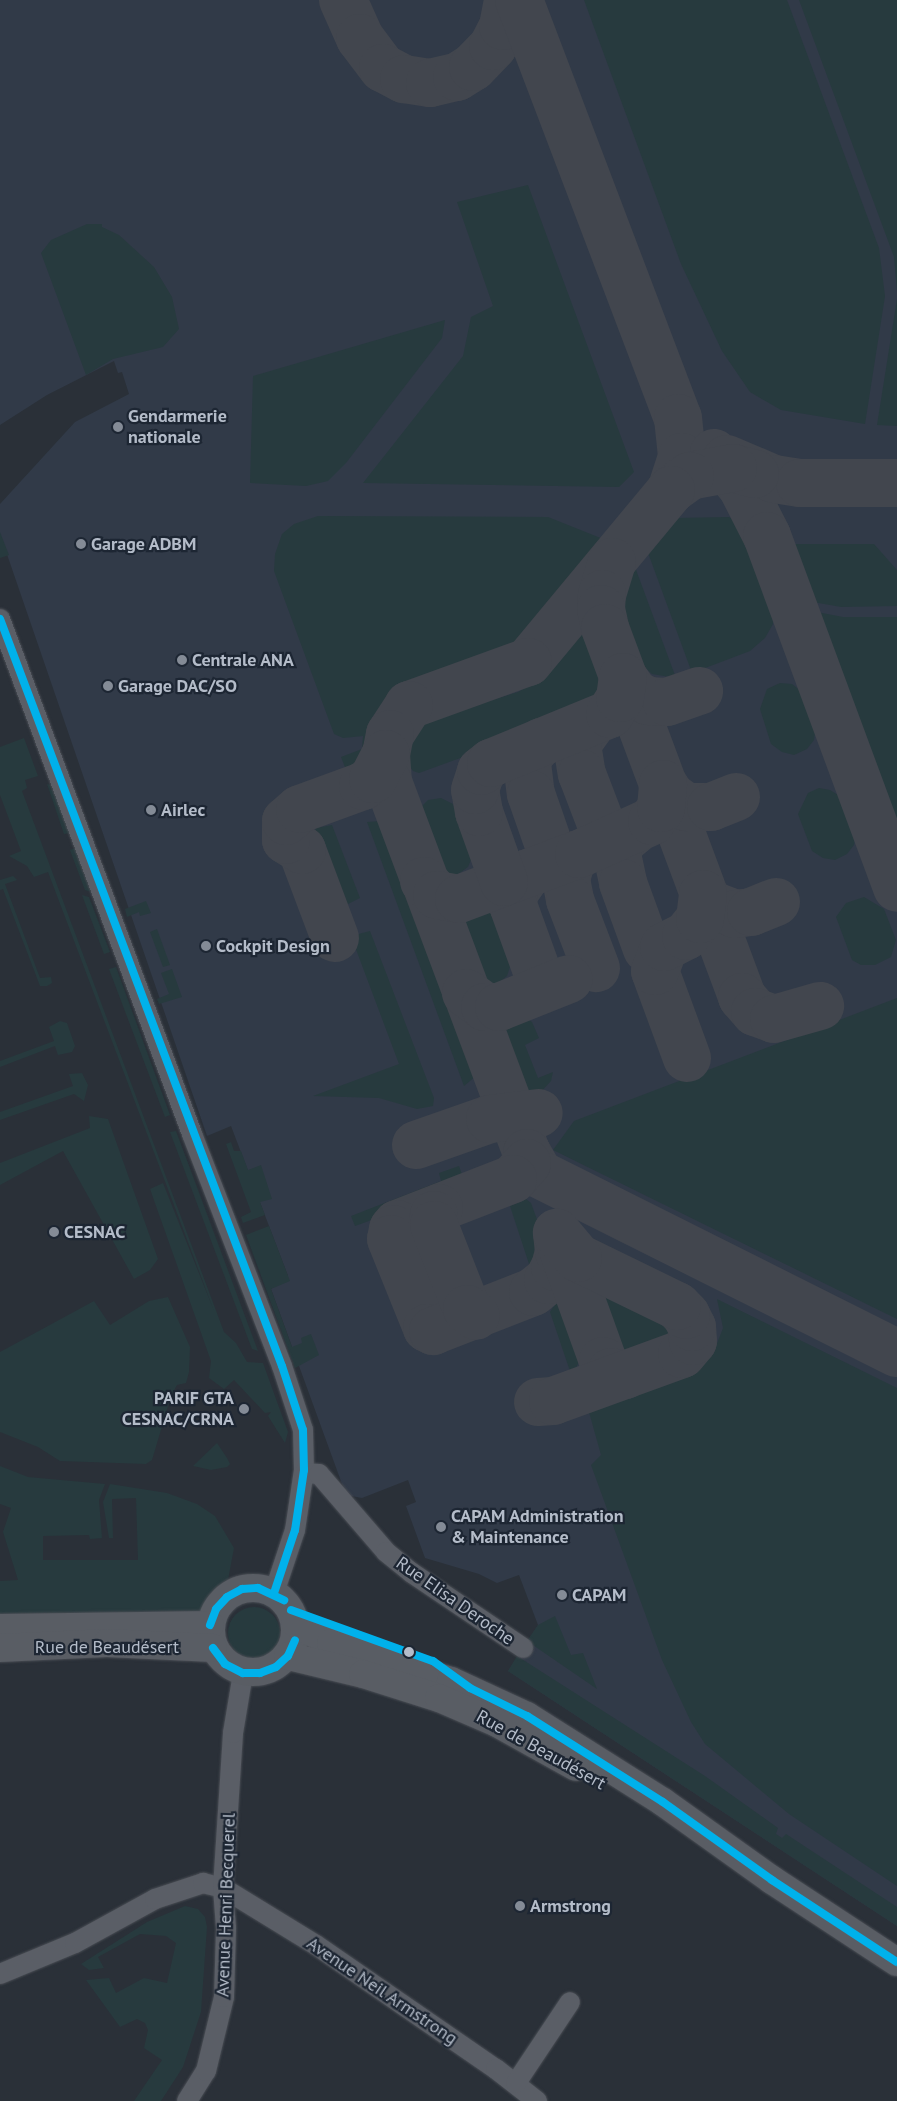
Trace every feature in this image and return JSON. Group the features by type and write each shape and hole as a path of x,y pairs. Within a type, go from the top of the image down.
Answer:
{"main road":[{"path":"258,1588 274,1593 291,1610 295,1624 295,1640 288,1656 276,1667 260,1673 243,1673 226,1664 212,1636 216,1609 227,1597 242,1589 258,1588"},
{"name":"Rue de Beaudésert","path":"295,1624 330,1643 408,1666 501,1702 663,1802 772,1880"},
{"name":"Rue de Beaudésert","path":"0,1628 212,1636"},
{"name":"Rue de Beaudésert","path":"0,1648 107,1644 212,1636"},
{"name":"Rue de Beaudésert","path":"288,1656 400,1685 476,1713 772,1880"},
{"path":"772,1880 897,1962"}],"street":[{"path":"0,619 189,1126 282,1366 303,1430 304,1474 295,1530 274,1593"},
{"name":"Rue Elisa Deroche","path":"304,1474 319,1474 386,1552 412,1573 522,1648"},
{"name":"Avenue Henri Becquerel","path":"187,2101 206,2071 224,1997 226,1928 222,1888 233,1733 243,1673"},
{"path":"0,1974 75,1943 155,1899 203,1883 222,1888"},
{"name":"Avenue Neil Armstrong","path":"222,1888 316,1945 516,2083 537,2101"},
{"path":"516,2083 570,2002"}],"shaded area":[{"path":"0,0 897,0 897,1926 508,1671 538,1625 519,1575 497,1583 479,1574 425,1558 406,1506 416,1502 408,1480 362,1498 346,1495 271,1289 288,1276 231,1126 207,1136 0,534 0,504 75,422 129,394 122,372 118,373 114,361 47,395 0,425"}],"green space":[{"path":"584,0 787,0 879,248 885,296 865,424 781,410 750,392 722,351 681,264"},
{"path":"799,0 897,0 897,292 894,257"},
{"path":"528,185 634,472 619,487 363,483 463,356 471,317 493,306 457,202"},
{"path":"87,224 102,224 102,227 119,235 154,267 172,297 179,329 163,347 113,359 86,375 41,253 51,240"},
{"path":"897,299 897,426 877,425"},
{"path":"445,320 442,338 346,463 328,481 306,486 250,483 253,376"},
{"path":"318,516 548,517 603,539 516,648 495,660 420,681 397,693 377,716 364,764 348,775 341,757 362,749 363,736 343,738 334,734 274,571 275,554 282,534 294,524"},
{"path":"729,517 739,522 754,554 772,605 773,624 765,638 750,651 692,673 647,550 674,518"},
{"path":"0,532 9,555 0,558"},
{"path":"791,544 874,544 897,570 897,606 841,607 813,602"},
{"path":"635,567 676,678 652,674 641,664 632,649 621,612 625,582"},
{"path":"817,612 843,617 897,617 897,832"},
{"path":"583,628 599,672 598,688 592,705 584,713 419,773 413,771 408,764 406,745 419,722 518,692 540,679 557,664"},
{"path":"780,683 792,684 805,694 816,726 814,740 807,749 794,755 782,752 771,744 760,709 767,689"},
{"path":"24,738 38,776 25,780 27,788 22,791 224,1332 236,1343 247,1362 263,1363 288,1432 285,1443 268,1416 271,1412 265,1413 234,1380 224,1389 209,1378 211,1361 150,1189 163,1183 214,1311 48,872 34,877 27,866 9,856 21,851 0,795 0,747"},
{"path":"47,784 51,785 70,833 64,834"},
{"path":"819,788 830,790 843,798 856,833 854,845 847,854 835,860 823,858 812,851 798,814 808,793"},
{"path":"441,798 453,804 473,855 468,867 457,875 445,874 431,864 416,820 418,810 428,800"},
{"path":"381,821 387,823 480,1066 476,1076 464,1086 367,822"},
{"path":"332,825 360,898 344,906 339,905 313,839 316,828"},
{"path":"75,848 91,892 85,890 70,850"},
{"path":"13,876 17,880 5,884 40,978 51,977 52,983 47,986 40,986 3,889 0,890 0,880"},
{"path":"82,895 89,897 110,952 104,954"},
{"path":"864,897 884,909 896,940 891,957 875,965 861,965 852,960 836,917 846,903"},
{"path":"146,901 151,913 140,916 139,912 127,917 125,909"},
{"path":"481,907 493,914 511,964 507,976 497,984 485,983 474,976 456,928 460,917 469,908"},
{"path":"157,929 170,965 163,967 150,932"},
{"path":"370,931 434,1098 433,1106 417,1109 379,1098 313,1096 399,1064 351,936"},
{"path":"116,967 170,1115 165,1117 109,969"},
{"path":"172,969 182,997 159,1004 157,999 169,994 161,973"},
{"path":"897,998 897,1319 553,1150 574,1121"},
{"path":"525,1017 532,1022 539,1038 525,1045 538,1078 553,1072 551,1081 539,1094 528,1094 516,1088 497,1038 498,1028 507,1020"},
{"path":"60,1021 67,1023 75,1046 72,1052 58,1055 55,1046 0,1067 0,1061 54,1041 49,1027"},
{"path":"82,1073 88,1085 84,1101 74,1094 0,1120 0,1112 73,1086 69,1074"},
{"path":"89,1116 108,1119 158,1259 150,1270 134,1279 63,1151 0,1185 0,1163 90,1128"},
{"path":"176,1131 258,1351 252,1349 170,1132"},
{"path":"231,1142 234,1151 241,1151 248,1170 261,1165 272,1199 260,1202 265,1215 243,1223 241,1217 251,1212 226,1144"},
{"path":"459,1166 466,1186 355,1226 351,1216 441,1181 439,1173"},
{"path":"526,1199 531,1203 546,1244 536,1273 532,1273 510,1206"},
{"path":"269,1226 290,1281 271,1289 292,1347 302,1343 301,1338 311,1334 319,1355 295,1368 246,1235"},
{"path":"606,1288 676,1317 682,1326 682,1337 674,1347 626,1362 620,1360 614,1353 595,1297"},
{"path":"168,1297 190,1347 189,1372 186,1383 177,1385 171,1396 152,1460 146,1464 60,1461 38,1447 0,1432 0,1352 94,1301 110,1325 149,1301"},
{"path":"717,1299 897,1388 897,1886 789,1814 705,1744 691,1722 662,1660 591,1465 601,1455 587,1405 597,1398 713,1354 723,1328"},
{"path":"557,1301 569,1305 582,1342 581,1357 572,1377 550,1312"},
{"path":"217,1443 230,1464 227,1467 211,1470 193,1466"},
{"path":"0,1466 28,1477 105,1484 99,1500 102,1538 90,1539 89,1535 43,1536 43,1560 138,1560 136,1498 112,1499 113,1538 109,1538 103,1502 110,1484 167,1493 197,1504 215,1516 234,1548 227,1585 216,1602 199,1613 0,1619 0,1581 18,1580 3,1532 11,1508 0,1504"},
{"path":"254,1607 268,1611 276,1619 280,1633 276,1647 268,1655 254,1659 240,1655 232,1647 228,1633 232,1619 240,1611"},
{"path":"555,1616 571,1655 583,1653 597,1689 527,1641 538,1625"},
{"path":"517,1656 705,1776 778,1828 776,1834 782,1838 786,1834 897,1907 897,1926 508,1671"},
{"path":"185,1906 198,1909 205,1917 207,1927 201,2012 183,2067 161,2101 134,2101 162,2060 144,2048 148,2030 145,2023 137,2019 120,2027 86,1980 109,1978 116,1993 144,1978 167,1983 176,1943 166,1936 140,1934 98,1957 104,1968 89,1970 81,1964 147,1922"}],"taxiway":[{"path":"343,0 360,38 383,68 404,79 430,83 457,77 473,67 493,46 503,26 508,0"},
{"path":"519,0 678,418 682,457 671,490"},
{"path":"714,453 742,487 767,536 897,888"},
{"path":"727,459 774,479 800,483 897,483"},
{"path":"755,474 733,468 690,476 671,490 528,662 409,705 390,734 386,754 388,782 527,1153 539,1174 897,1353"},
{"path":"612,562 602,594 601,609 605,628 742,997 755,1012 774,1019 820,1006"},
{"path":"623,677 635,694 648,701 667,702 699,691"},
{"path":"504,882 479,812 475,790 481,771 491,763 610,714 620,698 623,677"},
{"path":"593,722 577,744 582,774 608,842"},
{"path":"541,742 528,756 527,763 531,794 555,863"},
{"path":"335,938 302,850 286,840 286,821 300,809 363,786 373,779 386,754"},
{"path":"663,784 671,796 686,807 711,807 736,797"},
{"path":"424,881 437,895 459,899 579,854 652,821 661,808 663,784"},
{"path":"635,830 622,841 617,854 623,883 647,949"},
{"path":"579,854 571,862 566,879 570,900 596,968"},
{"path":"528,873 514,893 513,905 543,988"},
{"path":"703,894 712,905 735,914 751,912 776,902"},
{"path":"687,1058 655,971 664,947 686,936 700,919 703,894"},
{"path":"466,993 485,1007 499,1007 569,979"},
{"path":"416,1145 490,1119 539,1113"},
{"path":"527,1153 527,1163 513,1179 397,1224 393,1229 391,1239 427,1328 433,1331 533,1292 548,1280 555,1267 559,1252 557,1233"},
{"path":"439,1208 434,1215 434,1225 467,1309 476,1316"},
{"path":"538,1402 553,1401 682,1354 693,1341 692,1327 686,1315 677,1306 578,1258 557,1233"},
{"path":"558,1236 603,1361 611,1372 626,1375"}],"transit line":[{"path":"0,619 282,1366 303,1430 304,1470 295,1530 274,1593"},
{"path":"210,1625 216,1609 227,1597 242,1589 258,1588 284,1600"},
{"path":"291,1610 433,1661 470,1688 527,1716 663,1802 772,1880 897,1962"},
{"path":"213,1648 225,1664 243,1673 260,1673 276,1667 288,1656 295,1640"}],"place":[{"name":"Gendarmerie nationale","path":"118,427"},
{"name":"Garage ADBM","path":"81,544"},
{"name":"Centrale ANA","path":"182,660"},
{"name":"Garage DAC/SO","path":"108,686"},
{"name":"Airlec","path":"151,810"},
{"name":"Cockpit Design","path":"206,946"},
{"name":"CESNAC","path":"54,1232"},
{"name":"PARIF GTA CESNAC/CRNA","path":"244,1409"},
{"name":"CAPAM Administration & Maintenance","path":"441,1527"},
{"name":"CAPAM","path":"562,1595"},
{"name":"Armstrong","path":"520,1906"}]}
